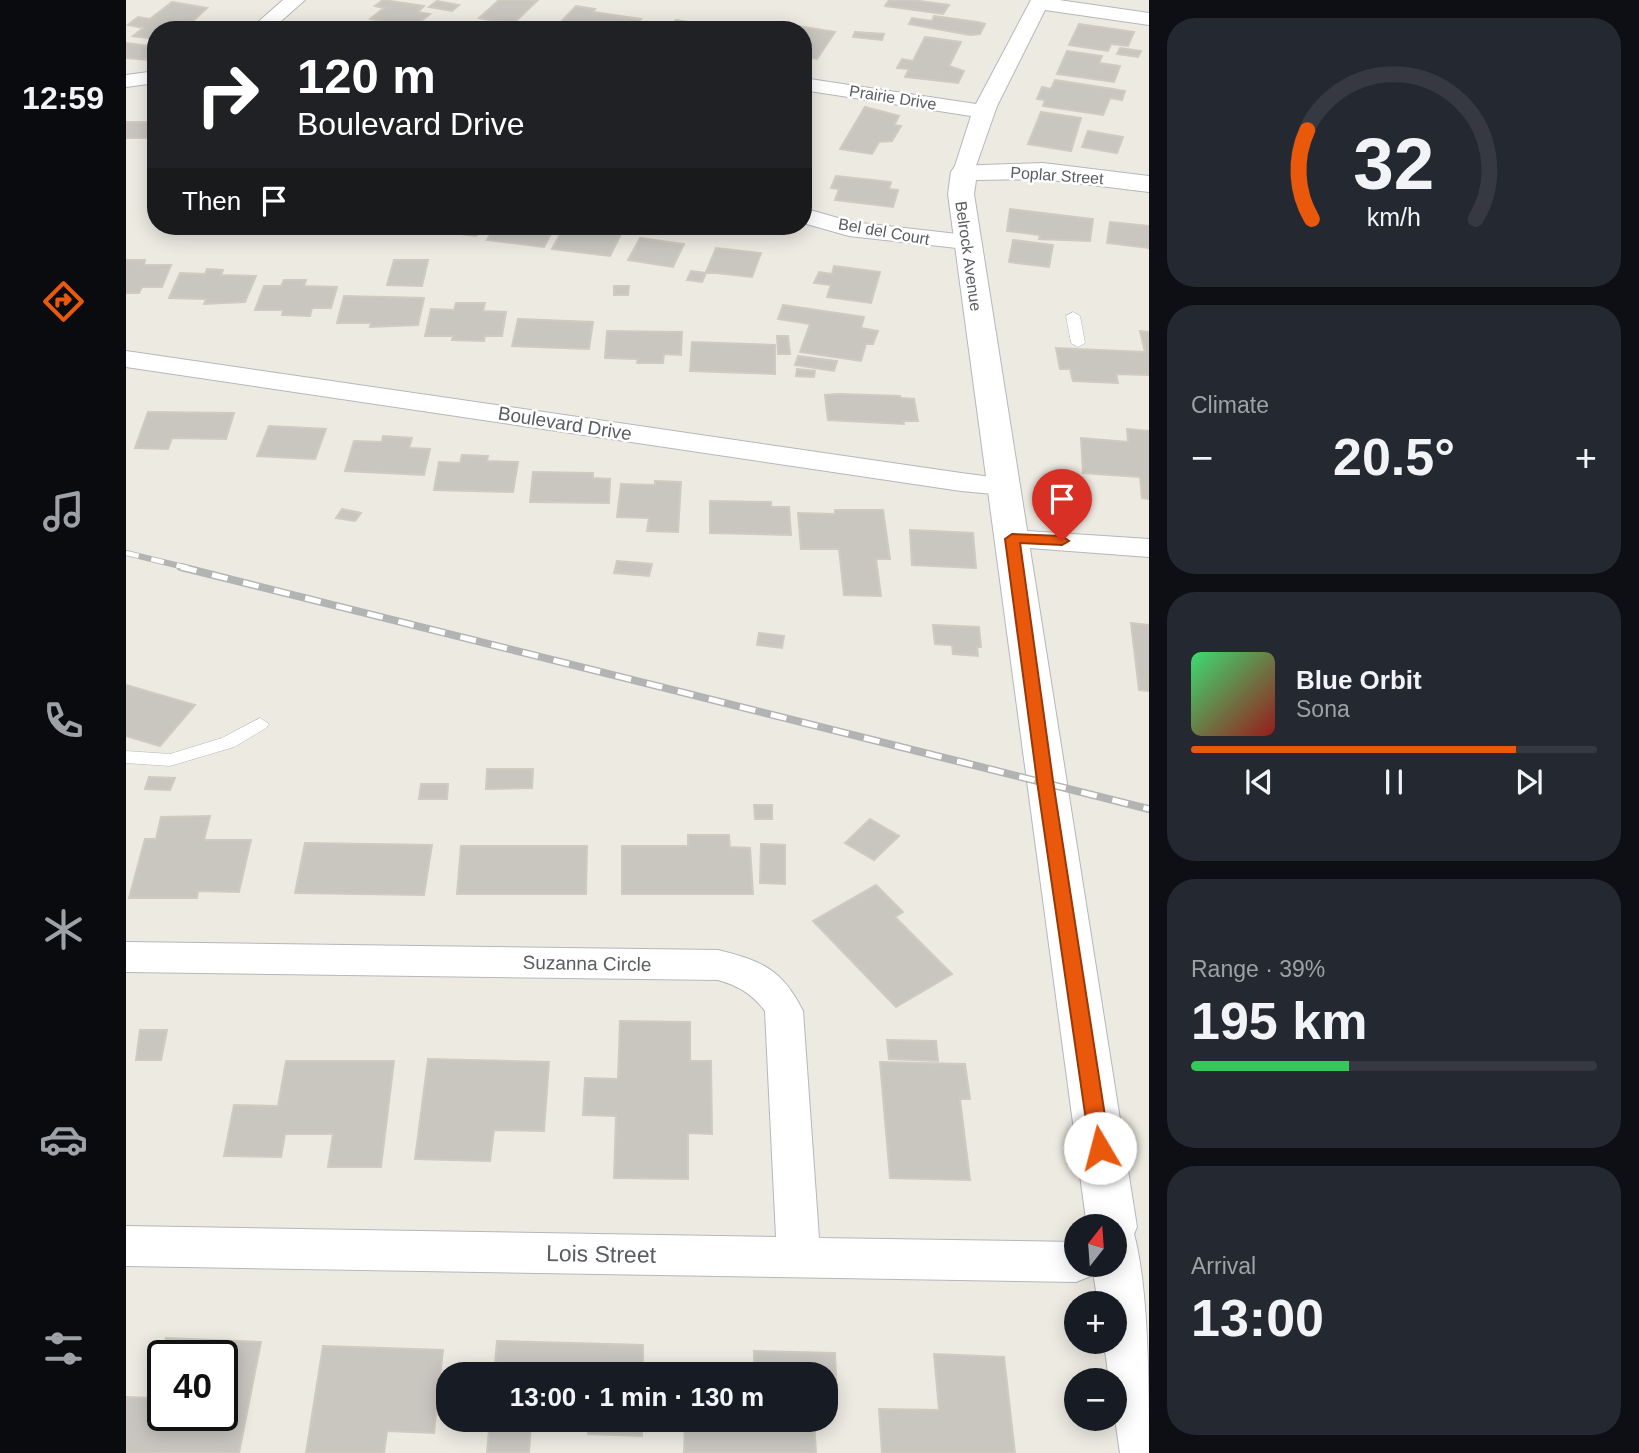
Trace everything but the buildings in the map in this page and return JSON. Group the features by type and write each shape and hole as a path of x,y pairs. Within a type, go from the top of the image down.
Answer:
{"street":[{"path":"270,21 295,0"},
{"path":"1040,2 1149,19"},
{"name":"Belrock Avenue","path":"1012,539 961,194 968,146 983,111 1040,2"},
{"path":"126,81 147,78"},
{"name":"Prairie Drive","path":"812,84 983,111"},
{"name":"Poplar Street","path":"964,172 1043,171 1149,184"},
{"name":"Bel del Court","path":"812,218 849,229 966,242"},
{"name":"Boulevard Drive","path":"126,359 948,481 1004,486"},
{"path":"1102,1214 1012,539 1149,548"},
{"name":"Suzanna Circle","path":"126,957 705,965 747,972 766,985 783,1012 799,1256"},
{"name":"Lois Street","path":"126,1246 595,1255 1064,1253"},
{"path":"1113,1278 1146,1432"}],"lane":[{"path":"1073,316 1078,343"},
{"path":"126,757 170,760 229,743 260,724"}],"railway":[{"path":"126,553 188,568"},
{"path":"181,567 1149,809"}],"route":[{"path":"1062,541 1012,539 1100,1148"}]}
